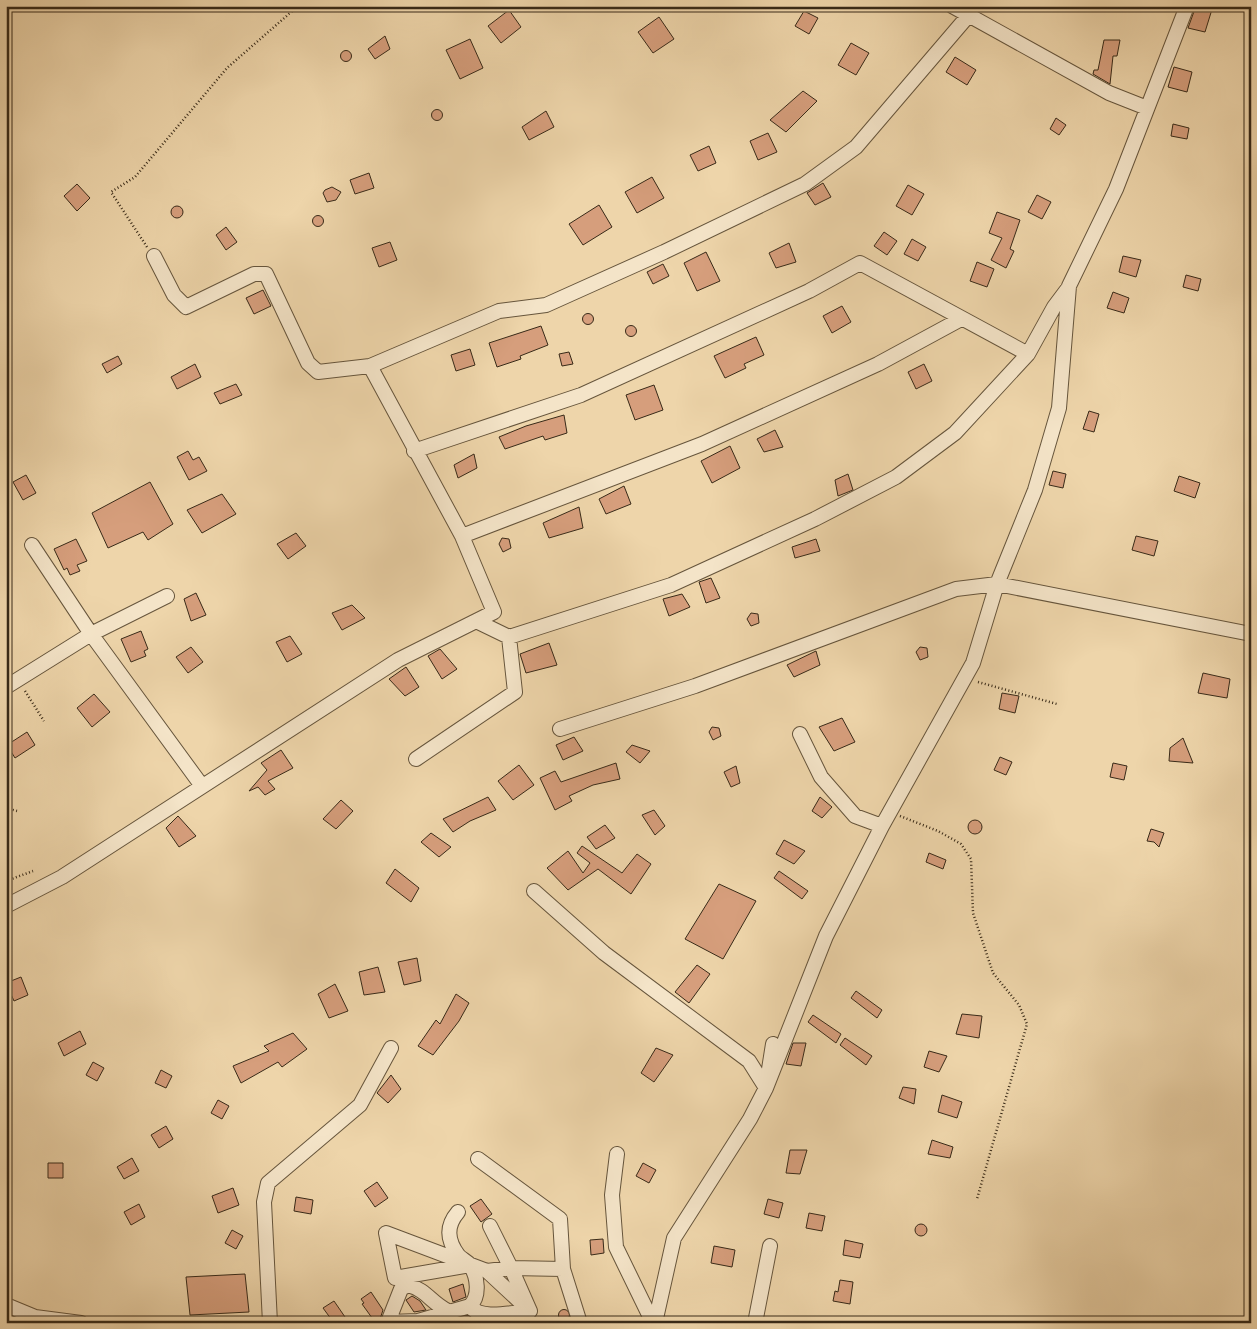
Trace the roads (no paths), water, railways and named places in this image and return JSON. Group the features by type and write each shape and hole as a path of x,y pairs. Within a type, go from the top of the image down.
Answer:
{"street":[{"path":"952,6 1109,93 1147,108"},
{"path":"476,621 509,637 671,585 815,519 896,477 956,433 1028,354 1054,307 1069,286 1116,189 1187,6"},
{"path":"154,256 174,294 186,307 254,274 266,274 308,362 318,372 370,366 499,312 546,305 664,252 805,184 856,147 968,16"},
{"path":"414,451 581,395 809,291 860,263 1028,354"},
{"path":"654,1323 674,1238 746,1125 766,1088 826,936 882,826 973,663 997,584 1035,490 1059,408 1069,286"},
{"path":"462,536 702,444 878,364 961,319"},
{"path":"6,906 62,877 398,660 494,612 462,536 414,451 370,366"},
{"path":"32,545 91,634 202,786"},
{"path":"560,729 695,686 956,589 997,584 1251,634"},
{"path":"12,683 91,634 167,596"},
{"path":"416,759 515,692 509,637"},
{"path":"800,734 821,777 855,816 882,826"},
{"path":"534,891 604,953 750,1061 766,1088"},
{"path":"766,1088 773,1044"},
{"path":"270,1323 264,1202 268,1183 360,1105 391,1048"},
{"path":"617,1154 612,1195 616,1247 654,1323"},
{"path":"478,1159 560,1220 563,1269 580,1323"},
{"path":"448,1311 470,1306 475,1301 477,1289 470,1265 459,1256 451,1243 448,1231 451,1220 458,1212"},
{"path":"490,1226 512,1268 530,1311"},
{"path":"470,1265 395,1278 386,1233 487,1271 530,1311"},
{"path":"755,1323 770,1246"},
{"path":"487,1271 512,1268 563,1269"},
{"path":"6,1305 36,1317 81,1323"},
{"path":"470,1306 474,1311 482,1314 530,1311"}]}
